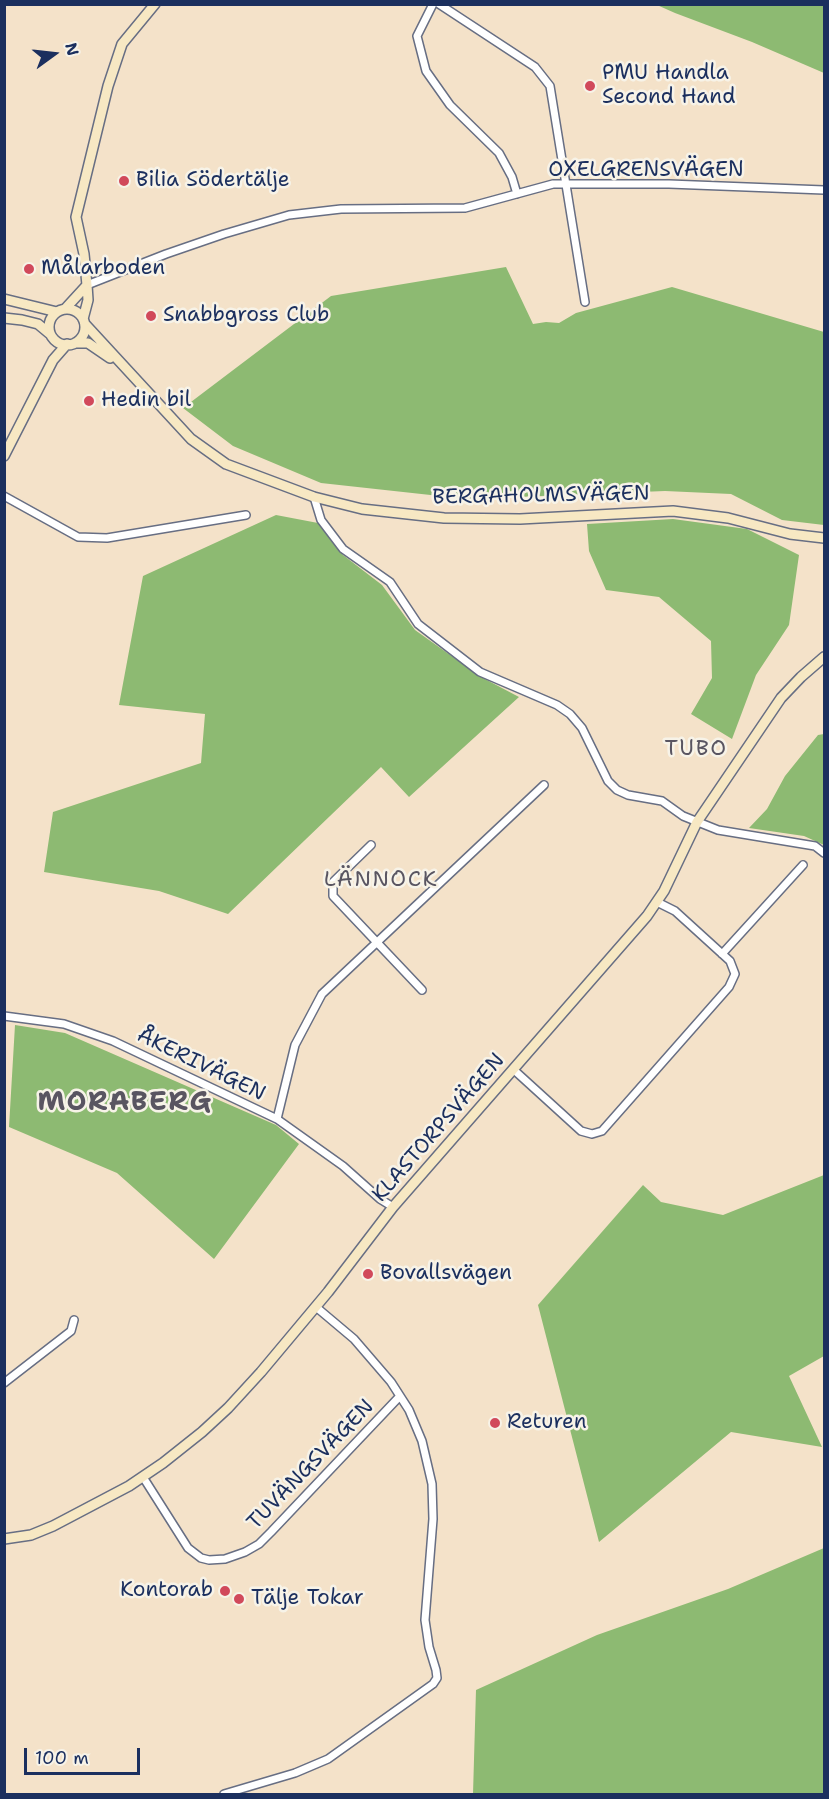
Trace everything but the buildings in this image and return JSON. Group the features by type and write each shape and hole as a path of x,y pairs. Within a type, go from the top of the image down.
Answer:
{"street":[{"path":"4,456 53,360 82,335 88,300 84,254 76,217 108,86 122,44 155,4"},
{"path":"433,4 417,36 426,71 450,105 499,153 512,177 517,194"},
{"path":"438,4 535,67 550,86 585,302"},
{"name":"OXELGRENSVÄGEN","path":"87,285 166,254 282,216 341,209 465,208 553,184 669,183 825,190"},
{"path":"53,360 50,319 87,285"},
{"path":"4,299 61,310 74,310 84,322"},
{"path":"4,318 38,324 56,342 71,344"},
{"name":"BERGAHOLMSVÄGEN","path":"84,322 191,439 226,464 314,497 362,509 444,518 520,519 673,511 728,518 790,534 825,538"},
{"name":"BERGAHOLMSVÄGEN","path":"71,344 88,343 122,366"},
{"path":"4,496 78,537 107,538 246,515"},
{"path":"314,497 321,520 343,549 390,582 418,624 480,672 557,705 570,714 591,743 608,781 617,790 628,795 662,801 682,816 718,830 814,846 825,852"},
{"name":"KLASTORPSVÄGEN","path":"4,1539 31,1535 91,1508 143,1477 202,1432 228,1408 316,1307 393,1207 456,1133 514,1070 647,916 657,902 697,822 781,698 825,657"},
{"path":"277,1119 295,1045 322,994 544,785"},
{"path":"371,845 333,882 333,896 422,990"},
{"path":"722,954 803,865"},
{"path":"514,1070 581,1131 592,1134 602,1131 729,987 735,974 730,961 675,911 657,902"},
{"name":"ÅKERIVÄGEN","path":"4,1016 64,1024 113,1041 277,1119 343,1166 380,1199 393,1207"},
{"path":"224,1794 295,1773 320,1763 348,1746 433,1684 437,1678 425,1620 433,1519 432,1484 427,1457 409,1410 391,1382 354,1339 316,1307"},
{"path":"4,1383 71,1331 74,1320"},
{"name":"TUVÄNGSVÄGEN","path":"143,1477 188,1548 201,1558 225,1559 259,1544 400,1396"}],"green space":[{"path":"657,5 824,5 824,73 752,42"},
{"path":"506,267 533,324 559,323 576,313 672,287 824,332 824,525 782,520 731,494 665,491 467,499 321,483 233,446 183,408 331,296"},
{"path":"276,515 318,523 343,555 382,585 415,630 481,677 519,697 409,797 381,767 228,914 159,891 44,872 53,812 201,763 205,714 119,705 143,576"},
{"path":"673,519 747,529 799,555 789,625 756,675 732,739 691,714 712,678 711,641 659,597 606,590 589,551 587,524"},
{"path":"824,734 824,845 804,836 749,828 767,809 785,776 818,735"},
{"path":"15,1025 65,1033 276,1125 299,1144 214,1259 117,1173 9,1127"},
{"path":"824,1175 824,1356 789,1376 822,1447 731,1432 599,1542 538,1305 643,1185 661,1202 723,1215"},
{"path":"824,1548 824,1794 473,1794 476,1690 597,1635 728,1589"}],"place":[{"name":"PMU Handla Second Hand","path":"590,86"},
{"name":"Bilia Södertälje","path":"124,181"},
{"name":"Målarboden","path":"29,269"},
{"name":"Snabbgross Club","path":"151,316"},
{"name":"Hedin bil","path":"89,401"},
{"name":"Bovallsvägen","path":"368,1274"},
{"name":"Returen","path":"495,1423"},
{"name":"Kontorab","path":"225,1591"},
{"name":"Tälje Tokar","path":"239,1599"}],"district":[{"name":"TUBO","path":"696,749"},
{"name":"LÄNNOCK","path":"381,880"},
{"name":"MORABERG","path":"125,1103"}]}
